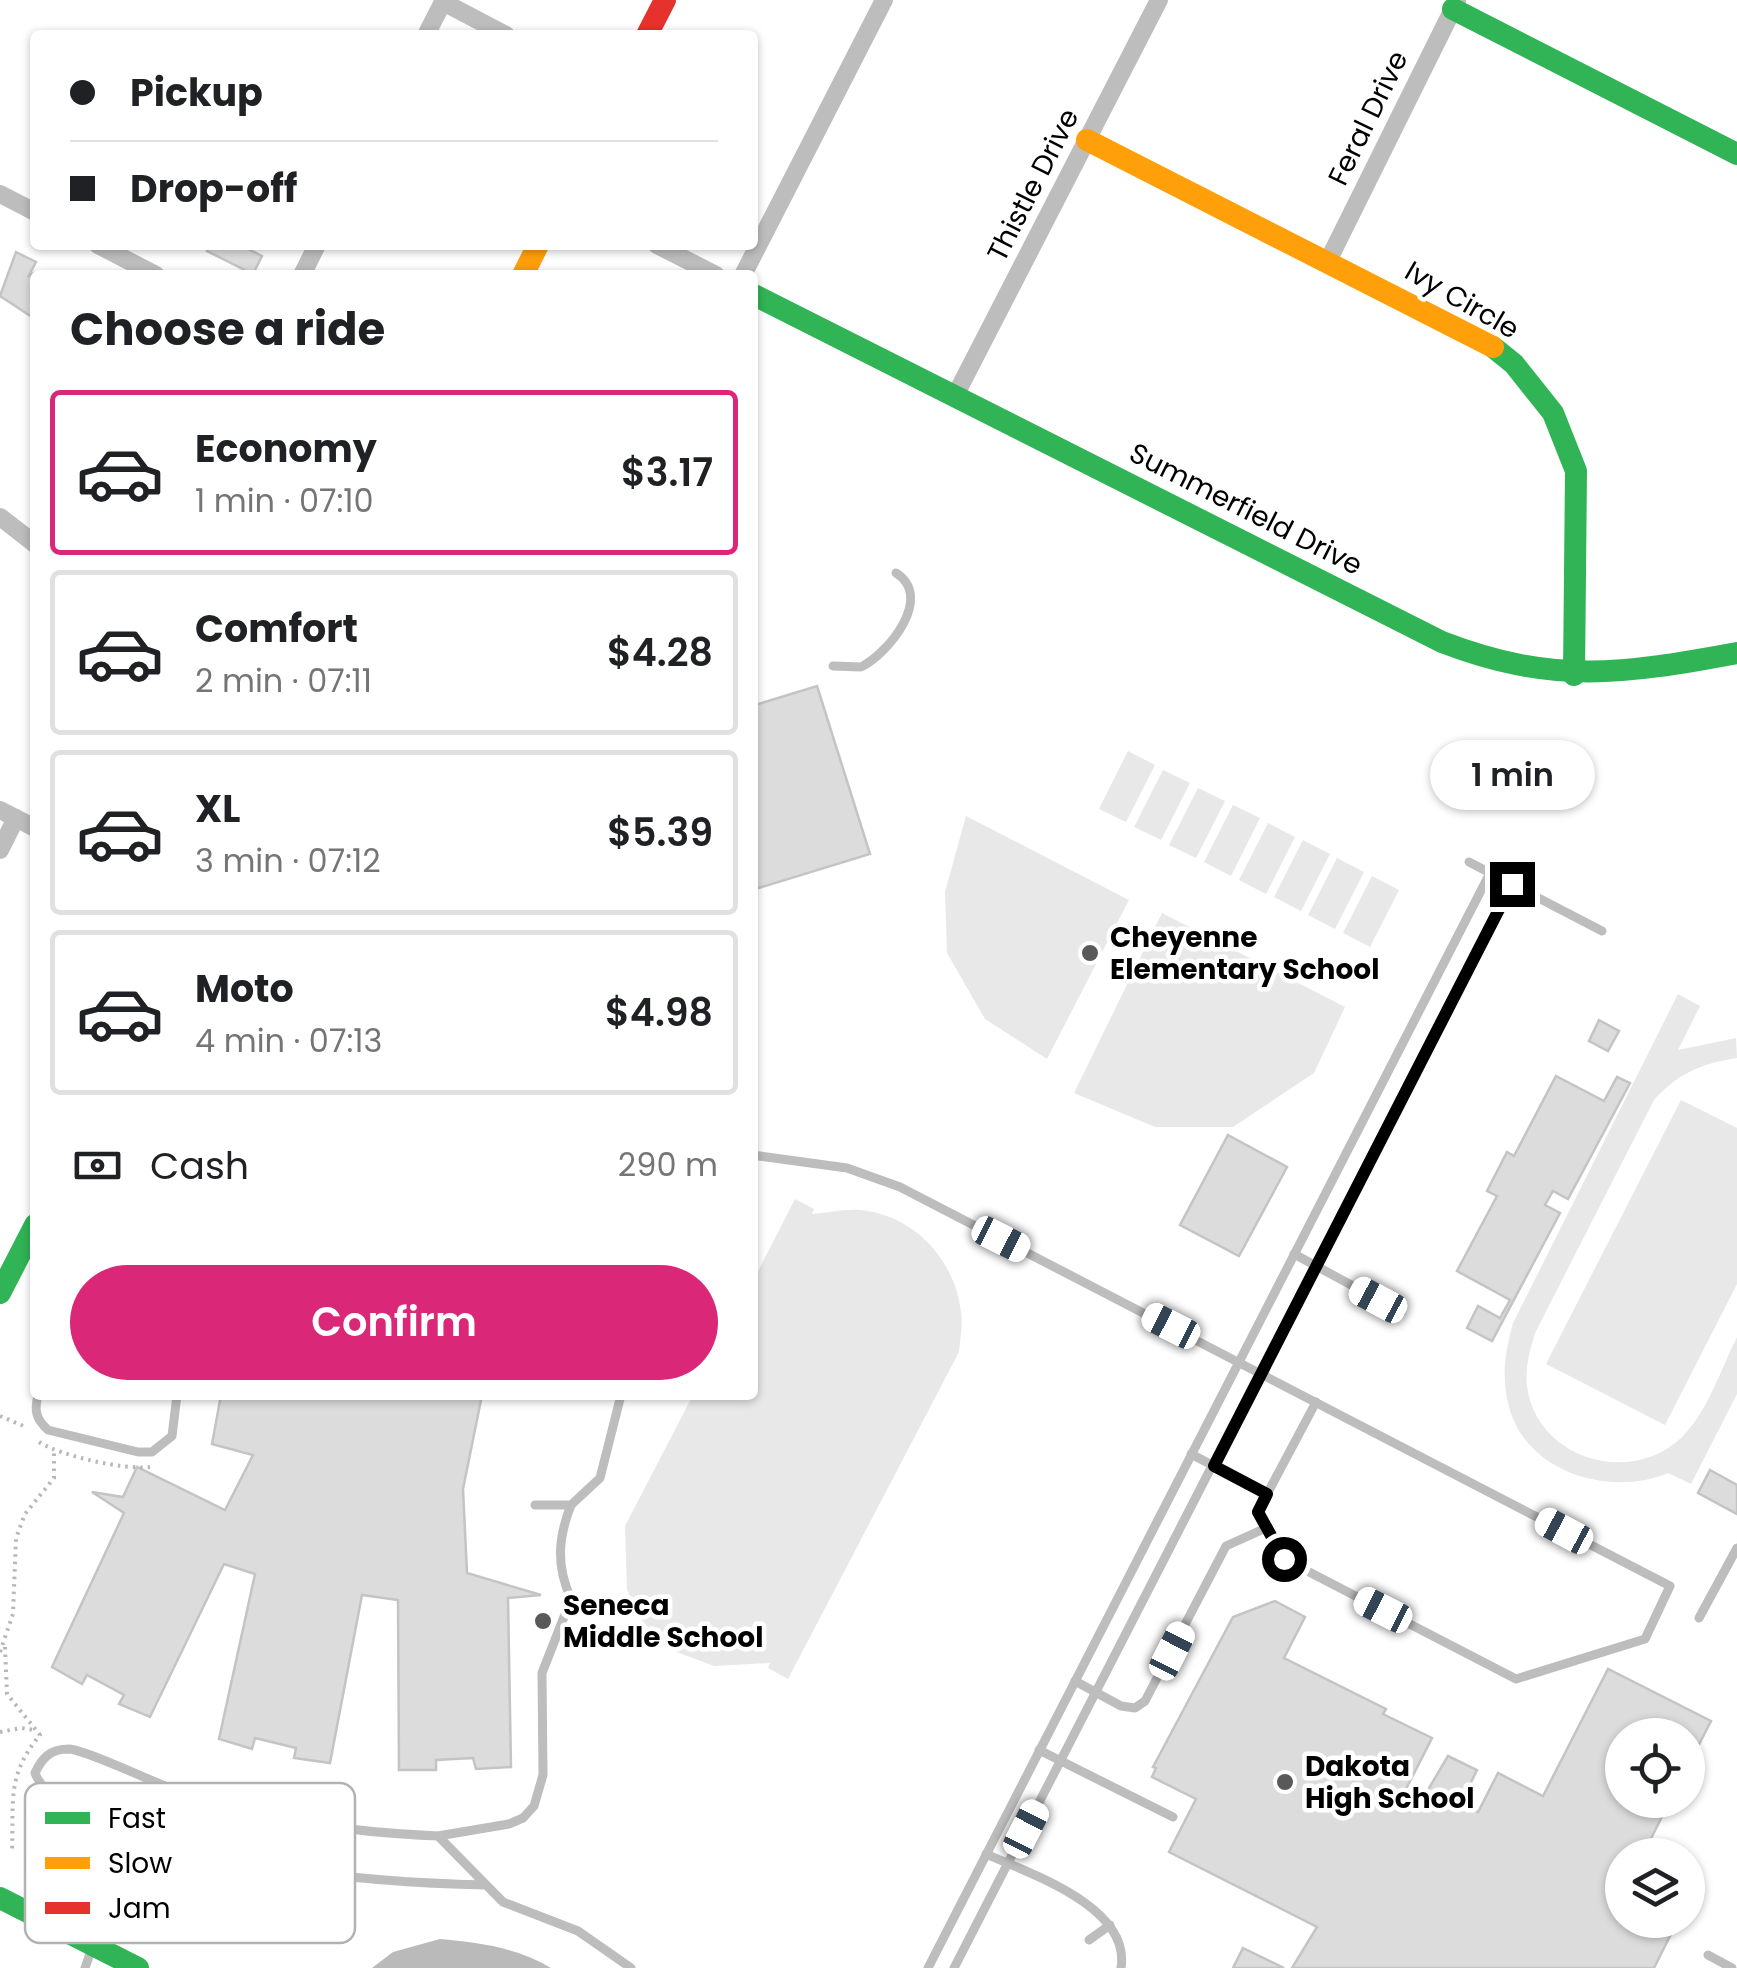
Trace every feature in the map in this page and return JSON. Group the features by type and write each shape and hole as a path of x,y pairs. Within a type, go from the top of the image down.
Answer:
{"street":[{"path":"650,30 666,0"},
{"path":"758,246 884,0"},
{"name":"Thistle Drive","path":"956,396 1159,0"},
{"path":"428,30 443,1 497,30"},
{"path":"1455,4 1737,154"},
{"name":"Feral Drive","path":"1328,261 1455,4"},
{"name":"Ivy Circle","path":"1087,140 1493,347 1514,364 1552,413 1576,471 1574,675"},
{"path":"0,194 30,209"},
{"path":"108,250 146,270"},
{"path":"667,250 706,270"},
{"name":"Summerfield Drive","path":"758,297 1442,642 1511,668 1574,675 1624,672 1737,653"},
{"path":"0,517 30,540"},
{"path":"0,850 8,814"},
{"path":"0,1293 30,1235"},
{"path":"0,1898 25,1910"},
{"path":"90,1943 138,1968"}],"lane":[{"path":"833,666 861,667 883,652 893,639 913,600 910,584 896,573"},
{"path":"1469,862 1602,932"},
{"path":"928,1968 1490,872"},
{"path":"954,1968 1512,884"},
{"path":"758,1156 831,1164 900,1187 1239,1361 1670,1586 1645,1639 1516,1679 1284,1559 1258,1512 1316,1402"},
{"path":"1320,1204 1342,1216"},
{"path":"1294,1254 1401,1312"},
{"path":"37,1400 39,1421 48,1430 138,1452 152,1452 172,1436 176,1400"},
{"path":"355,1833 438,1836 509,1824 523,1818 541,1792 542,1673 571,1599 559,1564 563,1526 571,1505 600,1478 620,1400"},
{"path":"1191,1454 1267,1494"},
{"path":"536,1505 571,1505"},
{"path":"1075,1680 1121,1706 1135,1708 1145,1700 1226,1546 1266,1528"},
{"path":"1699,1618 1737,1548"},
{"path":"1142,1550 1164,1562"},
{"path":"38,1783 35,1774 41,1760 53,1750 73,1749 158,1783"},
{"path":"1040,1750 1173,1817"},
{"path":"438,1836 503,1902 578,1931 631,1968"},
{"path":"986,1854 1094,1908 1110,1924 1123,1955 1121,1968"},
{"path":"355,1880 486,1885"},
{"path":"1089,1940 1110,1924"},
{"path":"85,1968 94,1945"},
{"path":"1708,1955 1729,1967"}],"path":[{"path":"12,1852 16,1772 25,1751 40,1735 7,1694 2,1650 13,1614 16,1538 32,1504 54,1478 54,1450"},
{"path":"0,1732 36,1730"}],"shaded area":[{"path":"1128,751 1155,765 1126,822 1099,809"},
{"path":"1163,770 1190,783 1161,840 1134,827"},
{"path":"1198,788 1225,801 1196,858 1169,845"},
{"path":"1233,805 1260,818 1231,876 1204,862"},
{"path":"966,816 1129,900 1047,1059 985,1019 947,953 945,892"},
{"path":"1268,823 1295,837 1266,894 1239,880"},
{"path":"1303,840 1330,854 1301,911 1274,897"},
{"path":"1337,858 1364,872 1335,929 1308,915"},
{"path":"1372,876 1399,890 1370,947 1343,933"},
{"path":"1162,913 1345,1007 1314,1073 1233,1127 1155,1127 1074,1093"},
{"path":"1678,994 1700,1006 1678,1050 1736,1038 1737,1058 1691,1071 1654,1100 1535,1333 1527,1365 1527,1386 1534,1411 1548,1431 1566,1447 1612,1462 1636,1461 1660,1453 1681,1438 1706,1403 1737,1337 1737,1394 1691,1484 1668,1473 1646,1480 1597,1480 1552,1464 1533,1449 1519,1430 1507,1396 1506,1354 1513,1323"},
{"path":"1681,1100 1737,1128 1737,1284 1665,1425 1546,1364"},
{"path":"795,1199 814,1209 812,1214 859,1210 879,1213 913,1230 940,1257 957,1293 962,1322 959,1352 788,1679 768,1668 770,1663 714,1666 666,1648 635,1612 627,1589 625,1526 690,1400 758,1400 758,1271"},
{"path":"440,1939 497,1947 551,1968 372,1968 393,1952"}],"building":[{"path":"250,250 262,256 255,270 245,270 207,251"},
{"path":"16,252 36,262 28,277 30,316 0,296"},
{"path":"817,686 870,854 758,888 758,704"},
{"path":"1599,1020 1619,1031 1608,1051 1589,1041"},
{"path":"1556,1076 1604,1101 1617,1077 1630,1083 1568,1199 1553,1191 1545,1205 1560,1213 1492,1341 1467,1328 1478,1306 1500,1318 1510,1300 1457,1271 1497,1196 1487,1191 1507,1152 1514,1156"},
{"path":"1228,1135 1287,1167 1239,1256 1180,1225"},
{"name":"Seneca Middle School","path":"220,1400 481,1400 463,1489 467,1573 541,1595 508,1598 511,1767 476,1769 473,1758 436,1760 436,1770 399,1770 398,1600 362,1595 330,1763 294,1758 296,1748 255,1738 252,1749 219,1739 255,1574 224,1564 150,1717 119,1704 124,1695 87,1675 82,1684 52,1667 124,1513 92,1492 123,1497 137,1467 225,1510 253,1455 212,1444"},
{"path":"1710,1470 1737,1485 1737,1514 1698,1493"},
{"name":"Dakota High School","path":"1275,1601 1305,1617 1284,1658 1386,1709 1383,1714 1432,1738 1405,1791 1422,1800 1448,1756 1477,1770 1461,1803 1478,1812 1498,1773 1543,1796 1608,1669 1711,1721 1705,1733 1705,1718 1605,1718 1605,1818 1661,1818 1651,1838 1605,1838 1605,1938 1669,1938 1654,1968 1292,1968 1317,1927 1169,1852 1196,1799 1152,1777 1156,1768 1153,1767 1233,1617"},
{"path":"1243,1948 1284,1968 1233,1968"}],"traffic: fast":[{"path":"1453,9 1737,154"},
{"path":"758,297 1442,642 1482,656 1554,670 1623,670 1737,653"},
{"path":"1493,347 1514,364 1553,413 1576,471 1574,675"},
{"path":"0,1293 30,1235"},
{"path":"0,1898 25,1911"},
{"path":"89,1943 138,1968"}],"traffic: slow":[{"path":"1087,140 1493,347"},
{"path":"526,270 536,250"}],"traffic: jam":[{"path":"650,30 665,0"}],"place":[{"name":"Cheyenne Elementary School","path":"1090,953"},
{"name":"Seneca Middle School","path":"543,1621"},
{"name":"Dakota High School","path":"1285,1782"}],"route":[{"path":"1284,1559 1258,1512 1267,1494 1214,1466 1512,884"}]}
